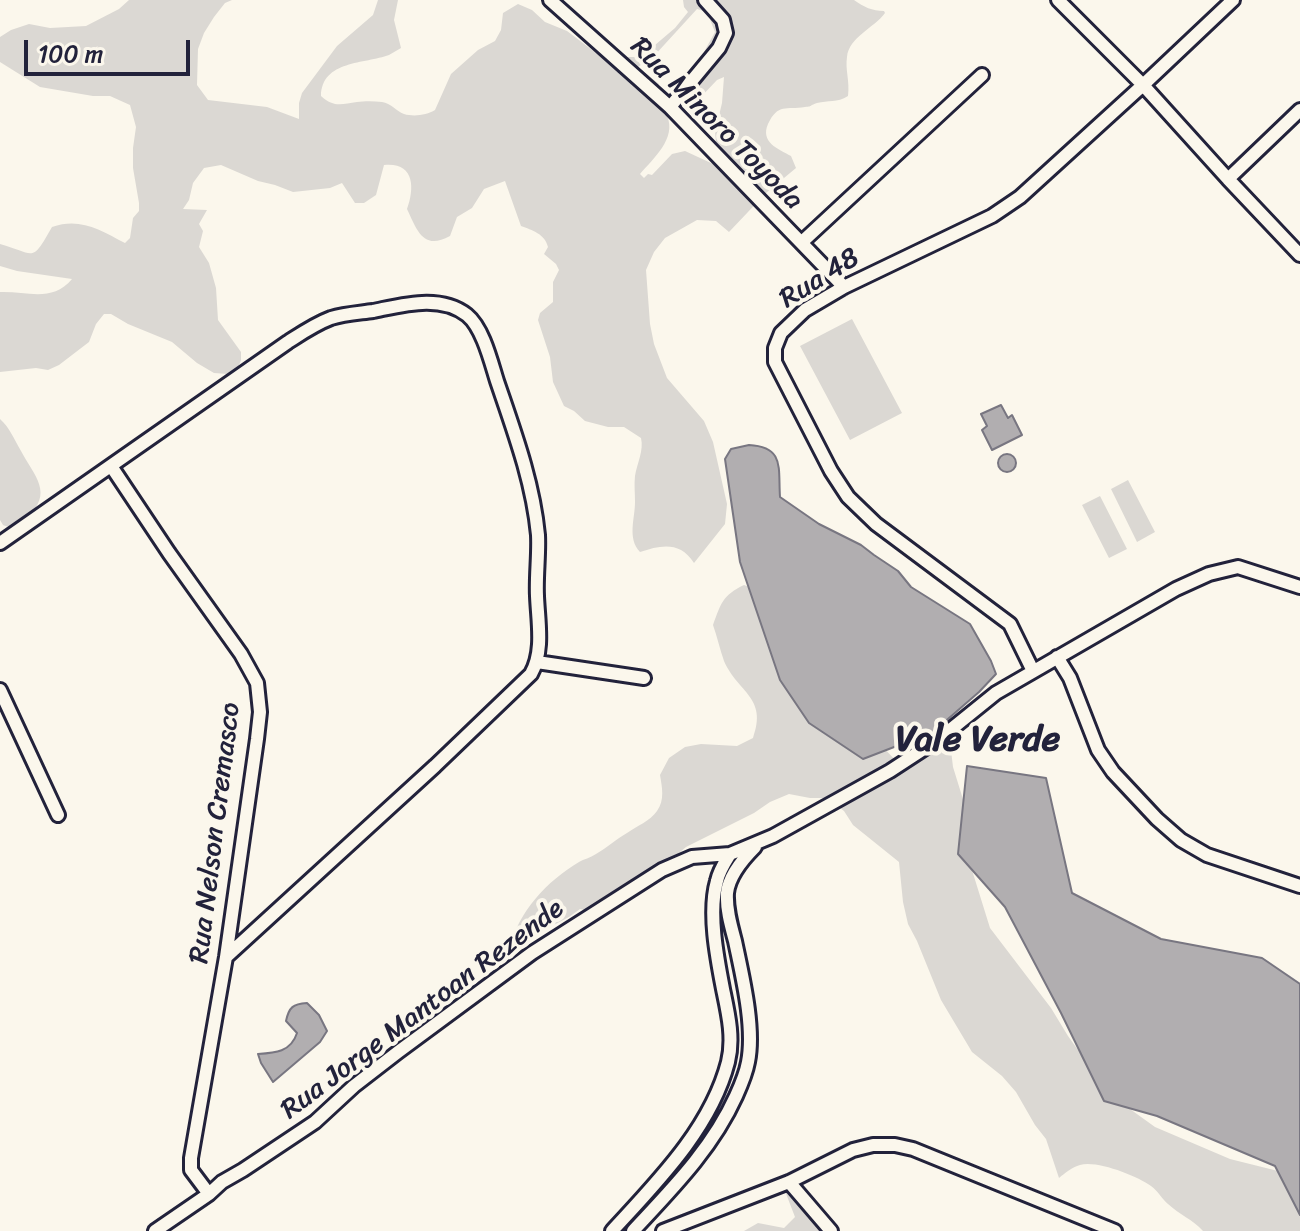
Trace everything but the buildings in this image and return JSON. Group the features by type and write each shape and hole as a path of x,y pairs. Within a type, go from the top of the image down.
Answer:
{"street":[{"name":"Rua Minoro Toyoda","path":"550,0 670,107 844,287"},
{"path":"670,107 719,48 726,33 723,20 705,0"},
{"path":"1058,0 1143,85 1300,255"},
{"name":"Rua 48","path":"1033,671 1010,624 876,524 848,497 831,471 775,362 775,348 781,333 805,310 844,287 1009,205 1233,0"},
{"path":"802,242 982,75"},
{"path":"1228,179 1300,110"},
{"path":"0,543 313,326 333,317 410,303 440,303 459,310 475,324 488,354 532,494 538,536 537,662 531,674 435,766 226,957"},
{"name":"Rua Nelson Cremasco","path":"111,466 241,654 257,683 260,712 226,957 191,1158 191,1170 209,1194"},
{"path":"633,1231 685,1177 714,1137 742,1081 748,1061 750,1036 727,892 739,865 762,841 890,771 939,739 996,693 1176,589 1238,567 1300,587"},
{"path":"1057,657 1070,678 1098,750 1113,772 1157,819 1181,840 1207,855 1300,886"},
{"path":"537,662 644,678"},
{"path":"0,690 58,815"},
{"name":"Rua Jorge Mantoan Rezende","path":"155,1231 222,1182 315,1122 354,1086 532,953 662,870 692,857 730,854 762,841"},
{"path":"612,1231 686,1147 704,1117 728,1061 730,1032 716,943 714,895 717,877 730,854"},
{"path":"663,1231 789,1182 853,1150 873,1145 913,1149 1115,1231"},
{"path":"789,1182 831,1231"}],"shaded area":[{"path":"129,0 232,0 225,3 204,33 198,49 197,85 208,100 267,107 299,119 302,93 337,46 373,15 378,0 398,0 394,20 401,48 389,55 337,70 323,84 321,96 338,104 366,101 385,103 401,113 412,115 435,110 451,74 478,50 495,41 501,30 503,13 518,4 532,10 545,22 567,31 608,62 619,64 626,57 641,57 675,28 688,12 683,0 854,0 868,8 884,11 849,50 848,96 779,110 768,124 768,140 791,156 796,168 766,193 729,232 716,221 697,220 665,238 646,270 654,344 667,378 704,421 713,442 727,504 725,524 694,563 676,548 663,547 640,552 636,547 633,535 635,479 641,438 624,427 608,427 585,421 564,406 553,382 550,357 538,320 540,313 553,302 553,282 559,270 544,254 548,247 544,239 521,226 505,181 484,189 472,208 457,217 450,236 433,241 422,236 414,224 407,209 410,178 407,172 394,165 384,165 376,195 364,203 355,203 342,183 330,188 293,192 221,165 204,168 193,183 183,209 207,210 199,224 203,231 199,247 209,263 216,288 218,320 241,352 238,368 228,374 214,373 172,342 111,314 104,314 89,342 59,365 48,370 36,368 0,372 0,292 48,293 72,279 0,266 0,244 32,253 40,247 52,227 72,223 90,226 125,243 130,238 139,203 133,168 136,127 130,105 110,96 40,87 0,62 0,37 29,24 50,28 86,26 119,9","holes":["697,9 707,12 715,32 704,52 696,99 724,77 715,132 716,142 727,164 724,169 685,151 672,154 652,175 644,178 640,174 662,148 669,124 653,93 659,84 638,67 654,56"]},
{"path":"852,319 902,413 850,440 800,346"},
{"path":"1001,405 1008,418 1012,415 1022,435 992,450 982,430 987,426 981,414"},
{"path":"0,419 36,477 41,492 35,509 12,526 3,525 0,520"},
{"path":"749,445 769,450 774,455 779,468 780,497 819,524 861,545 898,571 911,587 970,624 996,674 933,732 863,759 809,723 780,680 740,562 725,459 731,449"},
{"path":"1007,454 1016,463 1007,472 998,463"},
{"path":"1128,480 1155,532 1137,542 1111,489"},
{"path":"1100,496 1127,549 1109,558 1082,505"},
{"path":"744,585 760,591 895,760 910,749 908,755 913,762 924,759 950,742 953,767 966,809 967,854 990,928 1051,1008 1105,1088 1155,1127 1230,1159 1286,1173 1300,1186 1300,1231 1203,1231 1168,1204 1151,1186 1106,1167 1080,1165 1059,1178 1046,1139 1016,1092 1002,1076 972,1052 941,1000 908,924 899,862 853,825 844,811 827,798 789,794 770,802 686,847 618,907 602,914 580,909 510,948 527,910 545,888 567,870 600,852 654,815 662,798 660,775 669,758 685,747 701,744 737,746 753,738 757,724 754,704 724,661 713,625 724,600"},
{"path":"967,766 1046,778 1072,893 1161,939 1262,958 1300,984 1300,1215 1275,1166 1157,1116 1104,1101 1005,907 958,854"},
{"path":"307,1003 319,1015 327,1031 320,1042 273,1082 258,1054 276,1052 291,1044 297,1033 286,1021 289,1012 295,1005"},
{"path":"785,1191 816,1204 827,1215 835,1231 744,1231 758,1223 784,1228 795,1217"}],"district":[{"name":"Vale Verde","path":"978,741"}]}
